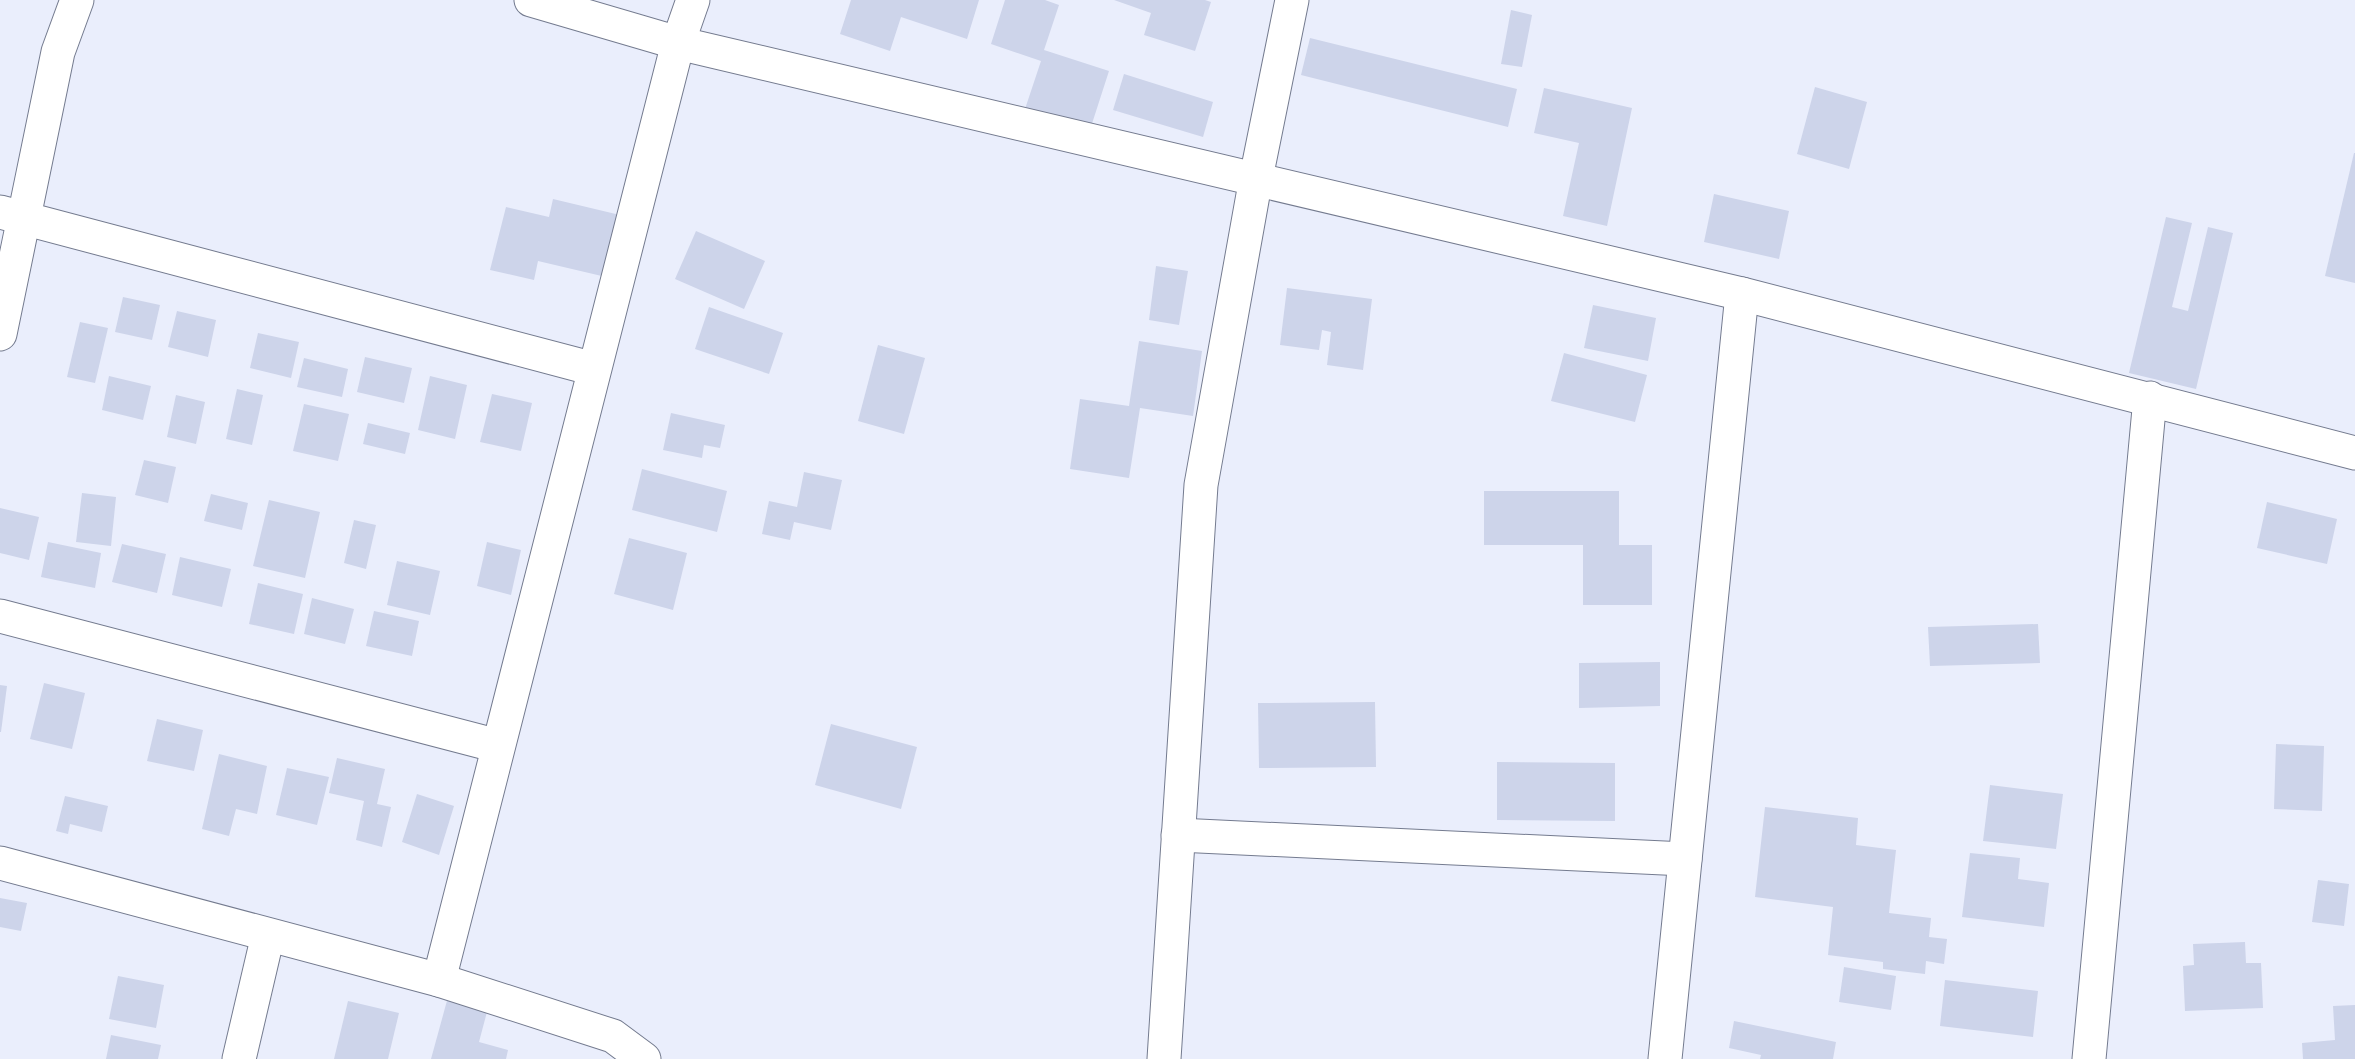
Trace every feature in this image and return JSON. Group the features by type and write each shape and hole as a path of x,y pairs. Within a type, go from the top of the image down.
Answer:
{"street":[{"path":"0,334 12,215 58,52 77,0"},
{"path":"531,0 678,43 1742,294 2355,453"},
{"path":"439,980 678,43 693,0"},
{"path":"1164,1059 1201,485 1256,178 1292,0"},
{"path":"12,215 594,369"},
{"path":"1665,1059 1742,294"},
{"path":"2089,1059 2150,399"},
{"path":"0,616 498,746"},
{"path":"1178,835 1685,859"},
{"path":"0,864 439,980 614,1036 644,1059"},
{"path":"239,1059 268,935"}],"building":[{"path":"851,0 979,0 967,39 901,17 890,51 840,34"},
{"path":"1005,0 1045,0 1059,5 1044,50 1109,71 1088,136 1023,115 1041,61 991,44"},
{"path":"1114,0 1205,0 1211,2 1195,51 1144,35 1151,13"},
{"path":"1511,10 1532,15 1522,67 1501,64"},
{"path":"1310,38 1517,89 1508,127 1301,75"},
{"path":"1124,74 1213,102 1203,137 1113,110"},
{"path":"1815,87 1867,102 1849,169 1797,154"},
{"path":"1544,88 1632,108 1607,226 1563,216 1579,143 1534,133"},
{"path":"2355,153 2355,283 2325,276"},
{"path":"1714,194 1789,211 1779,259 1704,242"},
{"path":"553,199 620,215 606,277 538,261 534,280 490,270 506,207 549,217"},
{"path":"2166,217 2192,223 2172,307 2188,311 2208,227 2233,233 2196,389 2129,373"},
{"path":"696,231 765,261 744,309 675,279"},
{"path":"1156,266 1188,271 1179,325 1149,320"},
{"path":"1287,288 1372,299 1363,370 1327,365 1331,332 1322,330 1319,350 1280,345"},
{"path":"123,297 160,305 152,340 115,332"},
{"path":"1593,305 1656,318 1648,361 1584,348"},
{"path":"709,307 783,333 769,374 695,349"},
{"path":"177,311 216,320 208,357 168,347"},
{"path":"80,322 108,328 95,383 67,377"},
{"path":"258,333 299,342 291,378 250,368"},
{"path":"1139,341 1202,351 1193,416 1140,408 1129,478 1070,469 1080,399 1129,406"},
{"path":"878,345 925,358 904,434 858,421"},
{"path":"1564,353 1647,375 1635,422 1551,401"},
{"path":"365,357 412,368 404,403 357,392"},
{"path":"304,358 348,369 342,397 297,387"},
{"path":"109,376 151,386 143,420 102,410"},
{"path":"430,376 467,385 455,439 418,430"},
{"path":"237,389 263,395 252,445 226,439"},
{"path":"492,394 532,403 521,451 480,442"},
{"path":"176,395 205,402 196,444 167,437"},
{"path":"304,404 349,414 338,461 293,451"},
{"path":"671,413 725,425 720,448 704,445 702,458 663,450"},
{"path":"368,423 410,433 405,454 363,444"},
{"path":"144,460 176,467 168,503 135,495"},
{"path":"642,469 727,491 717,532 632,510"},
{"path":"804,472 842,480 831,530 794,522 790,540 762,534 769,501 797,507"},
{"path":"1484,491 1619,491 1619,545 1652,545 1652,605 1583,605 1583,545 1484,545"},
{"path":"82,493 116,497 111,546 76,542"},
{"path":"211,494 248,503 242,530 204,521"},
{"path":"269,500 320,512 305,578 253,566"},
{"path":"2267,502 2337,519 2327,564 2257,548"},
{"path":"0,508 39,517 29,560 0,553"},
{"path":"354,520 376,525 366,569 344,563"},
{"path":"629,538 687,553 673,610 614,594"},
{"path":"48,542 101,553 95,588 41,577"},
{"path":"487,542 521,550 511,595 477,586"},
{"path":"122,544 166,554 157,593 112,582"},
{"path":"180,557 231,569 222,607 172,595"},
{"path":"397,561 440,571 430,615 387,605"},
{"path":"258,583 303,594 294,634 249,624"},
{"path":"312,598 354,609 345,644 304,634"},
{"path":"374,611 419,621 412,656 366,646"},
{"path":"2038,624 2040,663 1930,666 1928,627"},
{"path":"1660,662 1660,706 1579,708 1579,663"},
{"path":"44,683 85,693 72,749 30,739"},
{"path":"0,685 7,686 1,732 0,732"},
{"path":"1375,702 1376,767 1259,768 1258,703"},
{"path":"157,719 203,730 194,771 147,761"},
{"path":"831,724 917,747 901,809 815,785"},
{"path":"2276,744 2324,746 2322,811 2274,809"},
{"path":"219,754 267,766 257,814 236,809 229,836 202,829"},
{"path":"337,758 385,769 377,804 391,807 382,847 356,840 364,801 329,793"},
{"path":"1497,762 1615,763 1615,821 1497,820"},
{"path":"287,768 329,777 317,825 276,815"},
{"path":"1990,785 2063,794 2056,849 1983,841"},
{"path":"417,794 454,806 439,855 402,842"},
{"path":"65,796 108,806 102,832 70,824 68,834 56,831"},
{"path":"1765,807 1858,818 1856,845 1896,850 1889,913 1931,918 1929,937 1947,939 1944,964 1926,961 1925,974 1883,969 1883,962 1828,955 1833,907 1755,897"},
{"path":"1970,853 2020,858 2018,879 2049,883 2044,927 1962,917"},
{"path":"2318,880 2349,884 2344,926 2312,922"},
{"path":"0,898 27,903 21,931 0,927"},
{"path":"2245,942 2246,963 2261,963 2263,1008 2185,1011 2183,966 2194,965 2193,944"},
{"path":"1844,967 1896,976 1891,1010 1839,1002"},
{"path":"118,976 164,985 156,1028 109,1019"},
{"path":"1945,980 2038,991 2033,1037 1940,1026"},
{"path":"448,997 488,1008 479,1042 508,1050 506,1059 431,1059"},
{"path":"348,1001 399,1013 388,1059 334,1059"},
{"path":"2355,1005 2355,1059 2303,1059 2302,1043 2335,1040 2333,1006"},
{"path":"1734,1021 1836,1042 1833,1059 1760,1059 1761,1055 1729,1048"},
{"path":"111,1035 161,1045 158,1059 106,1059"}]}
